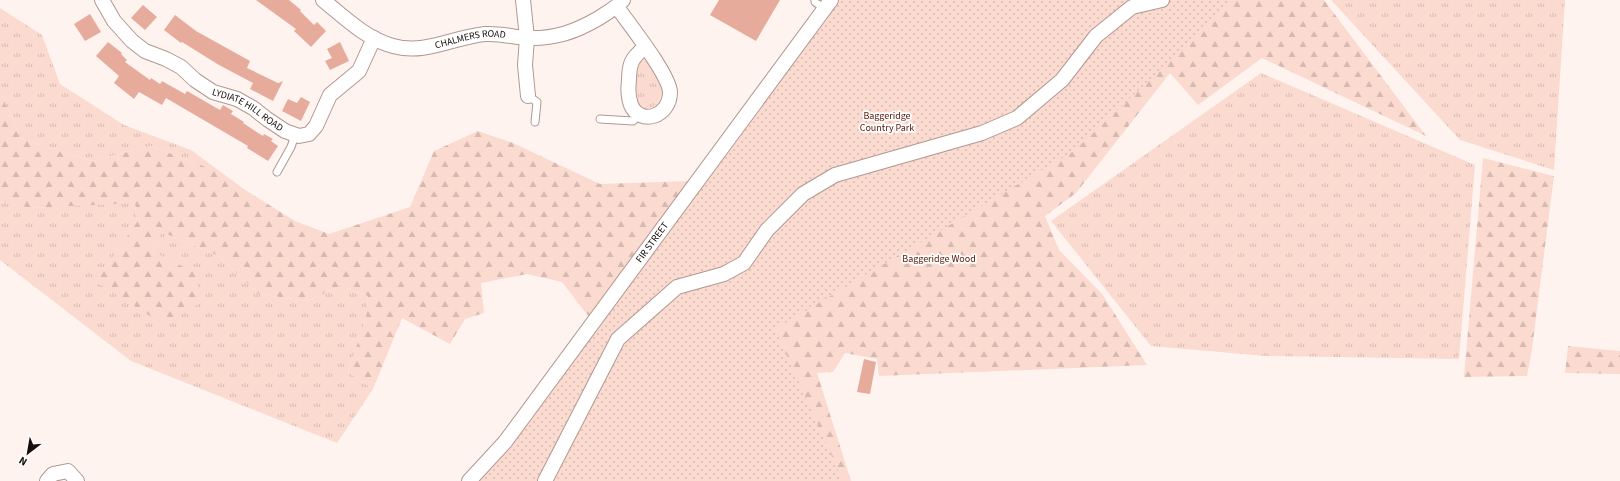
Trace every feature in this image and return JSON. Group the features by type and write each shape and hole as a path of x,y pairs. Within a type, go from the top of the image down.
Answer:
{"street":[{"name":"LYDIATE HILL ROAD","path":"102,0 114,21 132,41 145,51 176,64 195,80 213,92 236,99 248,105 285,131 299,136 309,134 316,126 330,95 359,71 374,38"},
{"name":"CHALMERS ROAD","path":"323,0 358,29 374,38 393,46 414,49 430,47 486,34 527,38 552,37 579,29 620,3"},
{"path":"523,0 527,38 525,65 528,96"},
{"path":"545,481 618,339 677,287 724,274 744,264 767,230 803,194 835,175 982,133 1017,118 1062,80 1096,36 1132,7 1162,0"},
{"path":"620,3 645,47 666,78 670,92 668,102 663,112 655,116 646,117 640,114 632,106 628,93 629,68 634,56 645,47"},
{"name":"FIR STREET","path":"469,481 505,442 824,3"},
{"path":"47,481 53,474 68,471 77,481"}],"lane":[{"path":"528,96 537,102 535,122"},
{"path":"600,119 633,122 640,114"},
{"path":"277,172 295,134"}],"green space":[{"name":"Baggeridge Country Park","path":"824,0 1234,0 1074,151 775,329 843,481 476,481"},
{"name":"Baggeridge Wood","path":"1032,0 1324,0 1426,136 1262,58 1198,105 1170,73 1076,193 1045,216 1059,250 1103,295 1147,365 879,376 877,359 845,353 833,372 817,373 851,481 578,481"},
{"path":"1331,0 1565,0 1554,170 1460,140"},
{"path":"0,8 42,35 60,84 124,125 191,150 252,195 211,169 151,146 92,161 21,139 0,91"},
{"path":"640,59 651,64 661,83 662,93 659,101 654,106 648,108 642,108 637,104 634,96 636,62"},
{"path":"1261,73 1475,165 1459,359 1266,356 1151,346 1051,221"},
{"path":"0,91 21,139 92,161 151,146 211,169 295,221 329,234 410,207 434,151 478,131 513,143 600,184 688,181 597,313 589,317 562,282 527,274 481,283 484,313 465,319 450,344 402,318 373,389 348,372 366,318 368,296 341,286 307,301 259,294 219,256 162,232 151,251 194,272 202,302 163,324 96,282 137,222 135,203 30,208 0,201"},
{"path":"1483,158 1554,176 1532,349 1527,376 1464,377"},
{"path":"0,201 30,208 135,202 137,222 96,282 193,272 151,251 162,232 219,256 259,294 307,301 341,286 368,296 366,318 348,372 373,389 337,443 131,361 0,260"},
{"path":"1568,346 1620,351 1620,374 1565,373"}],"building":[{"path":"256,0 289,0 301,10 300,11 314,25 317,22 326,31 311,47 294,31 296,29"},
{"path":"719,0 780,0 756,41 710,15"},
{"path":"143,5 157,17 145,30 131,18"},
{"path":"90,14 101,32 85,41 74,24"},
{"path":"175,15 196,31 250,61 247,68 278,83 276,84 283,81 273,101 250,89 253,83 219,65 182,42 181,43 164,30"},
{"path":"108,42 122,53 121,54 127,60 125,62 150,80 151,78 160,84 162,81 185,94 187,91 220,110 223,105 233,111 231,114 244,122 243,123 263,136 264,134 273,139 271,141 278,146 268,161 247,148 248,146 166,98 162,105 139,92 134,99 114,83 119,76 96,56"},
{"path":"340,42 349,61 330,70 325,61 332,58 327,49"},
{"path":"301,97 310,102 301,121 282,111 288,99 297,103"},
{"path":"864,359 876,362 870,394 857,392"}]}
